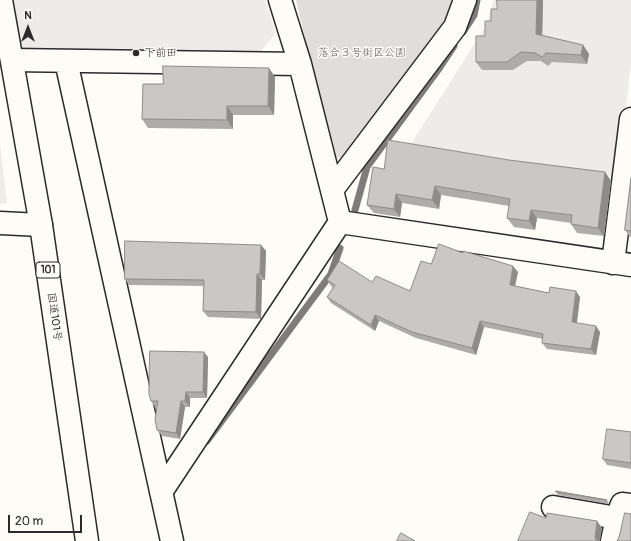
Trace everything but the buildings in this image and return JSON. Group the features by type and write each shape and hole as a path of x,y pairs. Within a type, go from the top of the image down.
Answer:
{"main road":[{"name":"国道101号","path":"1,0 41,225 87,541"},
{"path":"161,492 340,222 300,64 280,0"},
{"path":"332,190 456,26 465,0"},
{"path":"12,60 300,64"},
{"path":"66,60 172,541"},
{"path":"340,222 622,264 631,119"},
{"path":"0,223 41,225"},
{"path":"553,507 624,512 612,541"}],"shaded area":[{"path":"0,0 265,0 276,33 257,56 0,49"},
{"path":"494,0 631,0 631,63 618,177 411,144 485,27"},
{"path":"0,144 7,203 0,204"}],"green space":[{"name":"落合３号街区公園","path":"296,0 457,0 443,38 347,159 332,156"}],"waterway":[{"path":"463,32 474,15 477,0"},
{"path":"355,210 367,167 454,46"},
{"path":"207,441 331,274 340,248"}],"place":[{"name":"下前田","path":"136,53"}]}
